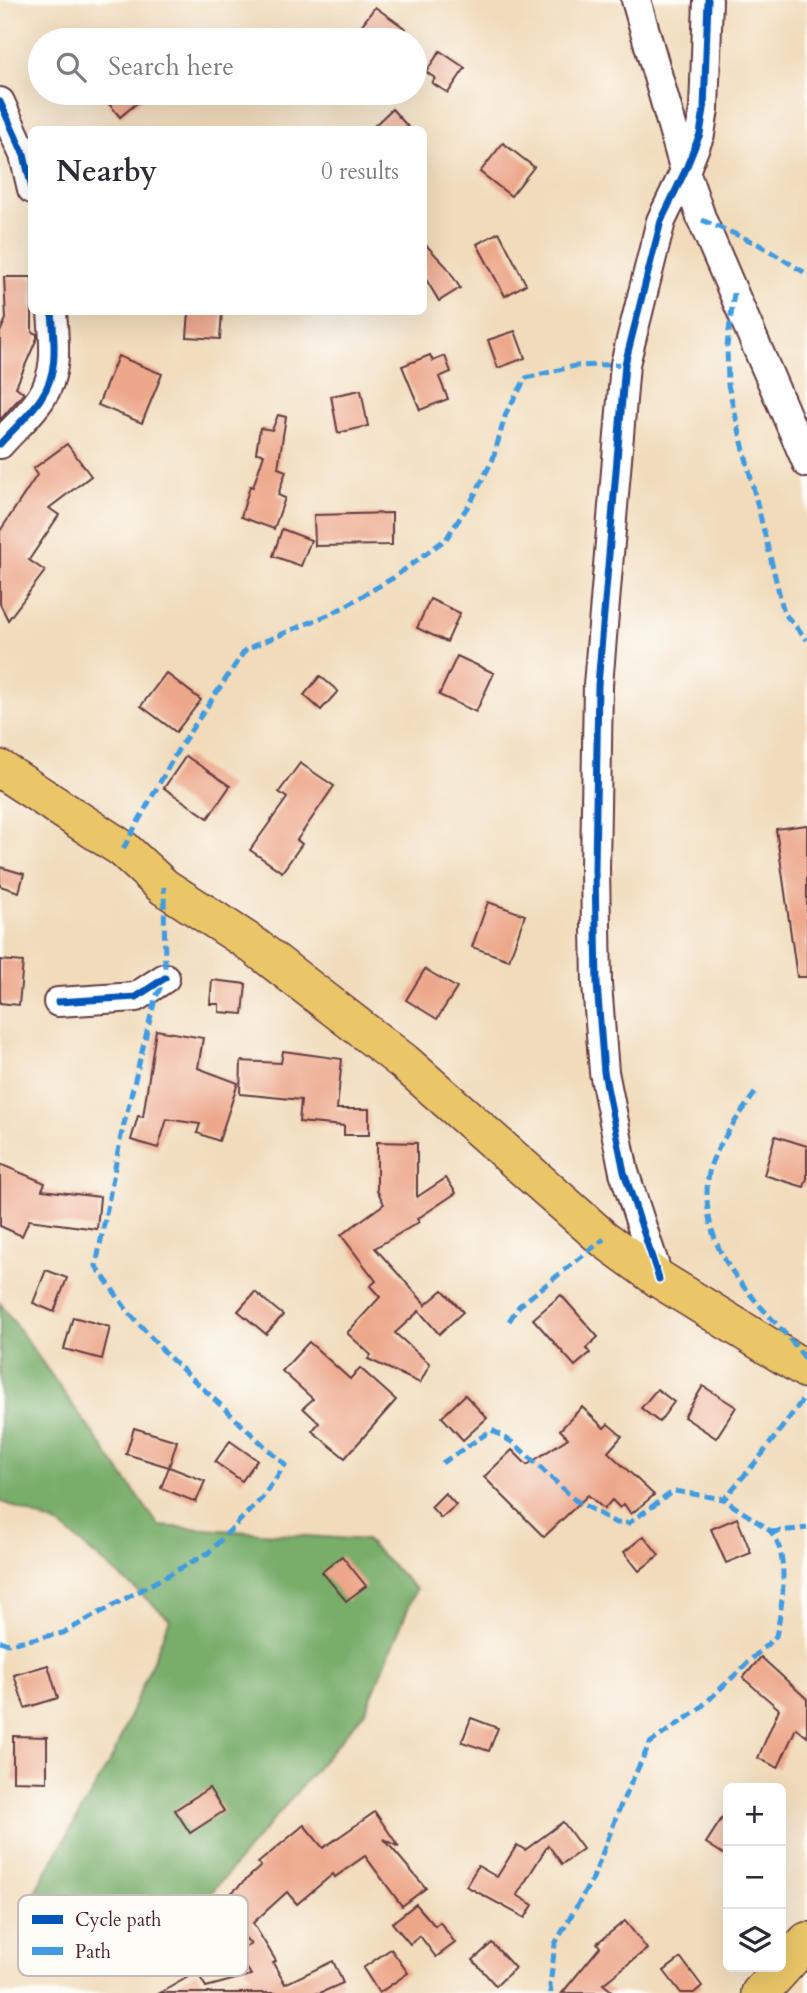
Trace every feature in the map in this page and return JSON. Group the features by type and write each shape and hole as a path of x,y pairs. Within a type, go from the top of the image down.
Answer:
{"main road":[{"path":"0,769 122,849 164,887 249,942 384,1046 604,1239 659,1279 807,1370"},
{"path":"760,1993 807,1941"}],"street":[{"path":"636,0 685,171 702,220 807,463"},
{"path":"659,1279 624,1172 604,1072 597,984 594,869 598,698 614,472 625,364 661,221 700,134 704,109 708,0"},
{"path":"0,102 24,155 28,172"},
{"path":"0,444 41,399 50,380 55,351 52,315"},
{"path":"58,1002 136,997 165,978"}],"green space":[{"path":"0,1303 159,1526 366,1540 416,1589 366,1710 209,1895 33,1895 114,1754 170,1619 61,1526 0,1501"}],"building":[{"path":"375,7 405,28 360,28"},
{"path":"440,51 465,68 448,93 432,83 435,78 427,70"},
{"path":"110,105 134,105 120,117"},
{"path":"392,109 407,126 374,126"},
{"path":"503,143 534,167 511,196 480,172"},
{"path":"499,232 526,284 505,296 477,244"},
{"path":"427,246 447,267 460,288 439,301 427,281"},
{"path":"4,277 28,277 28,315 32,315 32,332 37,334 37,338 16,387 24,393 0,420 0,332 6,319"},
{"path":"189,315 222,315 220,339 187,337"},
{"path":"515,331 525,358 498,368 488,340"},
{"path":"430,355 433,361 445,356 451,372 439,377 448,399 420,410 402,366"},
{"path":"118,356 162,374 142,423 98,405"},
{"path":"361,390 368,426 338,433 331,396"},
{"path":"278,415 286,417 278,468 286,471 278,495 285,498 274,529 241,517 250,486 253,487 264,454 256,453 260,428 272,430"},
{"path":"67,444 91,476 49,508 59,515 29,560 45,571 8,620 0,604 0,531 37,475 33,469"},
{"path":"392,513 392,545 315,546 314,515"},
{"path":"282,529 311,540 301,566 273,556"},
{"path":"430,599 460,613 447,642 417,628"},
{"path":"457,656 494,673 476,712 439,695"},
{"path":"166,673 201,700 176,732 141,706"},
{"path":"320,676 338,691 321,710 304,695"},
{"path":"186,756 230,786 208,818 164,788"},
{"path":"300,763 334,786 297,840 302,844 282,872 250,850 287,798 279,792"},
{"path":"807,825 807,977 797,977 776,829"},
{"path":"0,867 24,874 19,892 0,886"},
{"path":"488,902 525,915 509,960 472,947"},
{"path":"0,960 23,962 19,1005 0,1003"},
{"path":"425,969 457,988 437,1019 406,1000"},
{"path":"212,980 246,984 243,1014 219,1012 219,1004 210,1004"},
{"path":"156,1030 203,1038 198,1068 238,1083 219,1141 197,1133 200,1124 167,1119 158,1148 131,1140 138,1116 143,1117"},
{"path":"283,1051 342,1059 337,1109 369,1109 369,1135 344,1135 344,1126 299,1122 301,1100 240,1094 241,1061 281,1063"},
{"path":"775,1136 807,1146 807,1178 804,1187 764,1175"},
{"path":"377,1142 417,1143 417,1197 446,1178 456,1193 417,1219 419,1222 375,1248 426,1305 443,1290 463,1312 439,1334 419,1311 395,1333 430,1364 420,1383 368,1359 371,1355 347,1333 380,1297 370,1286 376,1281 341,1235 384,1204 377,1190"},
{"path":"0,1164 45,1183 42,1190 100,1197 97,1229 29,1220 22,1236 0,1226"},
{"path":"46,1270 67,1278 54,1312 33,1303"},
{"path":"255,1292 283,1315 266,1334 238,1311"},
{"path":"561,1295 598,1337 586,1348 590,1353 575,1366 533,1319"},
{"path":"73,1317 110,1327 102,1359 64,1349"},
{"path":"309,1342 350,1379 360,1368 396,1400 345,1458 312,1431 319,1423 303,1408 313,1399 282,1371"},
{"path":"703,1386 736,1407 716,1438 684,1417"},
{"path":"657,1389 674,1402 659,1422 641,1408"},
{"path":"465,1395 487,1418 463,1440 442,1417"},
{"path":"582,1407 604,1428 608,1424 622,1436 608,1452 654,1495 631,1514 624,1504 620,1508 612,1500 604,1509 588,1495 544,1537 484,1477 512,1450 527,1465 568,1438 560,1430"},
{"path":"134,1428 177,1441 169,1467 126,1454"},
{"path":"230,1441 257,1460 242,1481 215,1462"},
{"path":"169,1467 205,1481 196,1502 161,1488"},
{"path":"445,1493 456,1505 441,1518 431,1507"},
{"path":"737,1518 751,1553 726,1563 711,1529"},
{"path":"644,1536 659,1555 639,1571 624,1552"},
{"path":"342,1556 366,1586 346,1601 322,1572"},
{"path":"761,1657 807,1699 807,1737 796,1728 778,1768 758,1758 779,1709 743,1678"},
{"path":"48,1665 58,1698 25,1708 14,1675"},
{"path":"471,1718 498,1728 489,1751 462,1742"},
{"path":"13,1736 47,1737 47,1782 13,1781"},
{"path":"209,1788 224,1811 190,1833 175,1810"},
{"path":"375,1812 399,1847 384,1839 426,1888 402,1906 365,1856 335,1877 333,1874 297,1904 287,1892 253,1923 276,1961 273,1963 285,1984 333,1961 343,1983 320,1993 160,1993 190,1976 199,1976 206,1987 251,1975 248,1970 248,1946 251,1944 248,1941 248,1895 229,1895 261,1866 258,1863 304,1825 323,1848"},
{"path":"723,1817 723,1854 706,1843"},
{"path":"563,1822 583,1849 562,1864 548,1845 517,1895 533,1905 525,1918 466,1886 478,1866 497,1877 517,1845 525,1850"},
{"path":"416,1904 435,1926 440,1922 455,1943 436,1957 420,1936 410,1944 392,1923"},
{"path":"625,1921 647,1949 603,1984 614,1993 562,1993 600,1947 597,1943"},
{"path":"492,1943 515,1968 496,1986 473,1960"},
{"path":"391,1949 408,1973 379,1993 363,1968"},
{"path":"681,1958 702,1986 694,1993 681,1993 664,1971"}],"marked path":[{"path":"702,220 758,244 807,274"},
{"path":"734,293 727,346 728,385 784,613 807,640"},
{"path":"123,849 179,748 246,649 335,612 393,578 446,539 472,500 493,459 506,413 526,378 575,366 625,364"},
{"path":"0,1641 8,1644 63,1633 208,1553 262,1498 285,1465 169,1357 129,1313 96,1266 121,1136 155,999 165,978 164,887"},
{"path":"755,1093 712,1161 707,1189 710,1220 717,1244 728,1265 807,1361"},
{"path":"509,1321 519,1306 604,1239"},
{"path":"442,1463 492,1430 515,1444 575,1500 616,1523 629,1523 674,1491 724,1499 760,1457 807,1394"},
{"path":"551,1993 555,1944 593,1878 622,1802 650,1743 698,1710 776,1636 783,1581 776,1539 769,1530 724,1499"},
{"path":"771,1532 807,1528"}],"cycle path":[{"path":"659,1279 624,1172 604,1072 597,984 595,869 598,685 625,364 661,221 700,134 704,109 708,0"},
{"path":"0,102 24,155 28,172"},
{"path":"0,444 32,410 47,388 54,356 52,315"},
{"path":"58,1002 136,997 165,978"}]}
